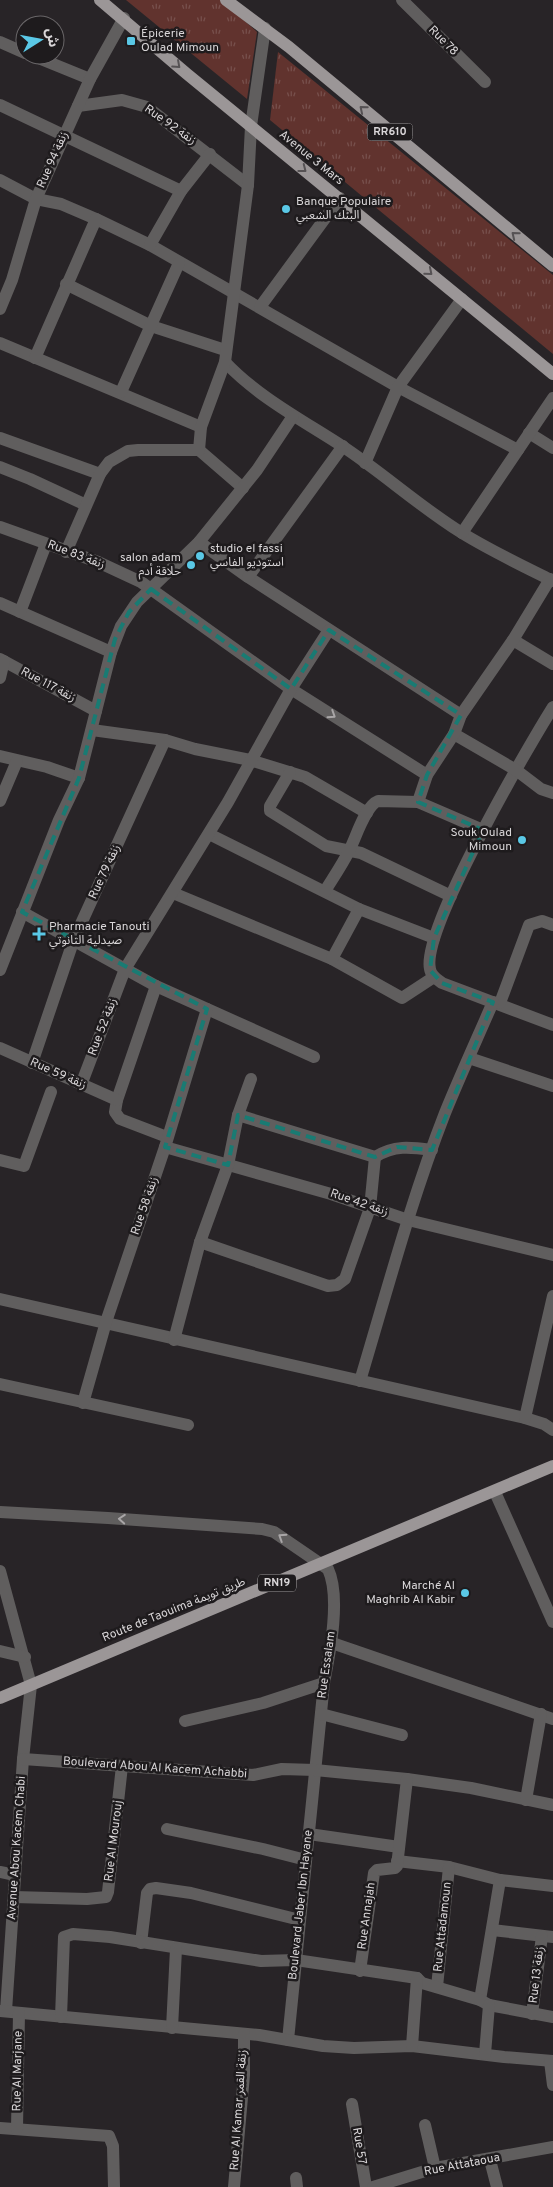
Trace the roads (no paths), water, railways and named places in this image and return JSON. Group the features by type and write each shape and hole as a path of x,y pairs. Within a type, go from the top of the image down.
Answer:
{"main road":[{"name":"Avenue 3 Mars","path":"100,0 124,18 187,74 553,374"},
{"name":"RR610","path":"226,0 265,28 553,266"},
{"name":"Route de Taouima طريق تويمة","path":"0,1698 495,1492 553,1466"}],"street":[{"name":"Rue 78","path":"402,0 485,82"},
{"name":"Rue 94 زنقة","path":"0,309 12,280 36,199 90,79 124,18"},
{"path":"200,450 201,427 225,356 248,185 251,126 265,28"},
{"path":"0,42 15,49"},
{"path":"56,65 90,79"},
{"name":"Rue 92 زنقة","path":"78,106 122,100 146,107 210,154 248,185"},
{"path":"0,105 181,191"},
{"path":"150,245 181,191 210,154"},
{"path":"0,180 36,199 61,204 150,245 179,263 260,306 398,387 518,450"},
{"path":"260,306 340,198"},
{"path":"35,358 96,219"},
{"path":"121,392 179,263"},
{"path":"0,274 12,280"},
{"path":"66,284 151,326 225,356 238,376 293,416 343,446 462,533 517,564 551,580 513,640 461,715 454,734 427,775 418,802"},
{"path":"366,463 398,387 462,299"},
{"path":"2,347 121,392 160,411 201,427"},
{"path":"462,533 553,398"},
{"path":"0,970 59,820 79,778 111,652 129,612 199,542 243,488 293,416"},
{"path":"529,433 553,448"},
{"path":"0,438 100,474"},
{"path":"248,577 343,446"},
{"path":"66,552 100,474 109,462 128,451 200,450 243,488"},
{"path":"0,467 86,505"},
{"name":"Rue 83 زنقة","path":"0,527 98,562 141,582 291,689 427,775"},
{"path":"199,542 248,577 461,715"},
{"path":"20,612 46,544"},
{"path":"0,603 111,652"},
{"name":"Rue 52 زنقة","path":"81,1084 125,969 174,893 291,689 329,630"},
{"path":"513,640 553,664"},
{"path":"0,678 2,660"},
{"name":"Rue 117 زنقة","path":"2,660 96,710"},
{"path":"551,712 516,770 451,896 434,938 429,962 430,970 434,977 442,983 497,1002 553,1025"},
{"path":"92,730 165,740 195,749 250,760 290,772 305,777 366,813"},
{"path":"454,734 516,770 541,789 553,793"},
{"name":"Rue 79 زنقة","path":"32,1063 74,939 165,740"},
{"path":"0,756 48,767 79,778"},
{"path":"0,801 16,761"},
{"path":"290,772 270,806 270,811 326,846 361,853 451,896"},
{"path":"325,891 350,850 366,813 374,802 418,802 484,830"},
{"path":"209,834 359,909 434,938"},
{"path":"174,893 332,959 402,998 434,977"},
{"path":"332,959 359,909"},
{"path":"22,912 74,939 156,986 314,1057"},
{"path":"360,1381 408,1220 432,1150 469,1058 497,1002 529,925 542,921 553,925"},
{"path":"117,1100 156,986"},
{"name":"Rue 58 زنقة","path":"83,1403 106,1322 166,1142 207,1009"},
{"name":"Rue 59 زنقة","path":"0,1048 117,1100"},
{"path":"469,1058 553,1086"},
{"path":"174,1340 200,1242 228,1165 238,1115 251,1079"},
{"path":"0,1160 24,1166 51,1092"},
{"name":"Rue 42 زنقة","path":"117,1100 115,1107 117,1116 166,1142 228,1165 331,1194 408,1220 553,1255"},
{"path":"238,1115 375,1157"},
{"path":"200,1242 333,1286 345,1279 370,1208 375,1157 385,1150 397,1147 408,1146 432,1150"},
{"path":"525,1418 553,1296"},
{"path":"0,1299 106,1322 174,1340 525,1418 544,1424 553,1430"},
{"path":"0,1384 188,1425"},
{"path":"495,1492 553,1622"},
{"path":"0,1512 262,1528 274,1532 323,1564"},
{"name":"Rue Essalam","path":"314,1770 324,1683 332,1643 333,1578 323,1564"},
{"name":"Avenue Abou Kacem Chabi","path":"0,1571 25,1657 31,1685 23,1759 14,1897 5,1944 3,2011"},
{"path":"332,1643 553,1719"},
{"path":"0,1651 25,1657"},
{"path":"185,1721 263,1704 324,1683"},
{"path":"321,1714 402,1735"},
{"path":"526,1800 540,1714"},
{"name":"Boulevard Abou Al Kacem Achabbi","path":"23,1759 253,1775 282,1769 314,1770 407,1779 470,1788 553,1805"},
{"name":"Rue Al Mourouj","path":"14,1897 105,1898 108,1892 122,1766"},
{"name":"Boulevard Jaber Ibn Hayane","path":"288,2040 314,1770"},
{"path":"407,1779 397,1861 449,1867 500,1880 553,1886"},
{"path":"167,1830 263,1849 306,1860"},
{"path":"309,1834 399,1847"},
{"name":"Rue Annajah","path":"360,1971 374,1873 376,1870 396,1868 397,1861"},
{"name":"Rue Attadamoun","path":"437,1987 449,1867"},
{"path":"0,1872 16,1875"},
{"path":"485,2054 485,2002 492,1930 500,1880"},
{"path":"141,1942 147,1893 150,1889 156,1888 191,1893 300,1920"},
{"path":"492,1930 547,1936"},
{"path":"61,2017 64,1937 68,1935 110,1937 261,1961 296,1960 360,1971 418,1978 422,1983 485,2002 532,2014 553,2017"},
{"name":"Rue 13 زنقة","path":"532,2014 547,1936"},
{"path":"172,2028 176,1949"},
{"path":"412,2046 418,1978"},
{"path":"3,2011 244,2034 354,2048 412,2046 485,2054 504,2058 551,2061 553,2085"},
{"name":"Rue Al Marjane","path":"17,2129 20,2013"},
{"name":"Rue Al Kamar زنقة القمر","path":"234,2187 244,2075 244,2034"},
{"name":"Rue 57","path":"352,2104 366,2187"},
{"path":"425,2125 435,2168"},
{"path":"0,2128 110,2137 113,2146 114,2187"},
{"name":"Rue Attataoua","path":"372,2187 406,2183 435,2168 490,2160 553,2147"},
{"path":"490,2160 497,2187"}],"place":[{"name":"Épicerie Oulad Mimoun","path":"131,41"},
{"name":"Banque Populaire البنك الشعبي","path":"286,209"},
{"name":"studio el fassi استوديو الفاسي","path":"200,556"},
{"name":"salon adam حلاقة أدم","path":"191,565"},
{"name":"Souk Oulad Mimoun","path":"522,840"},
{"name":"Pharmacie Tanouti صيدلية التانوتي","path":"39,934"},
{"name":"Marché Al Maghrib Al Kabir","path":"465,1593"}]}
